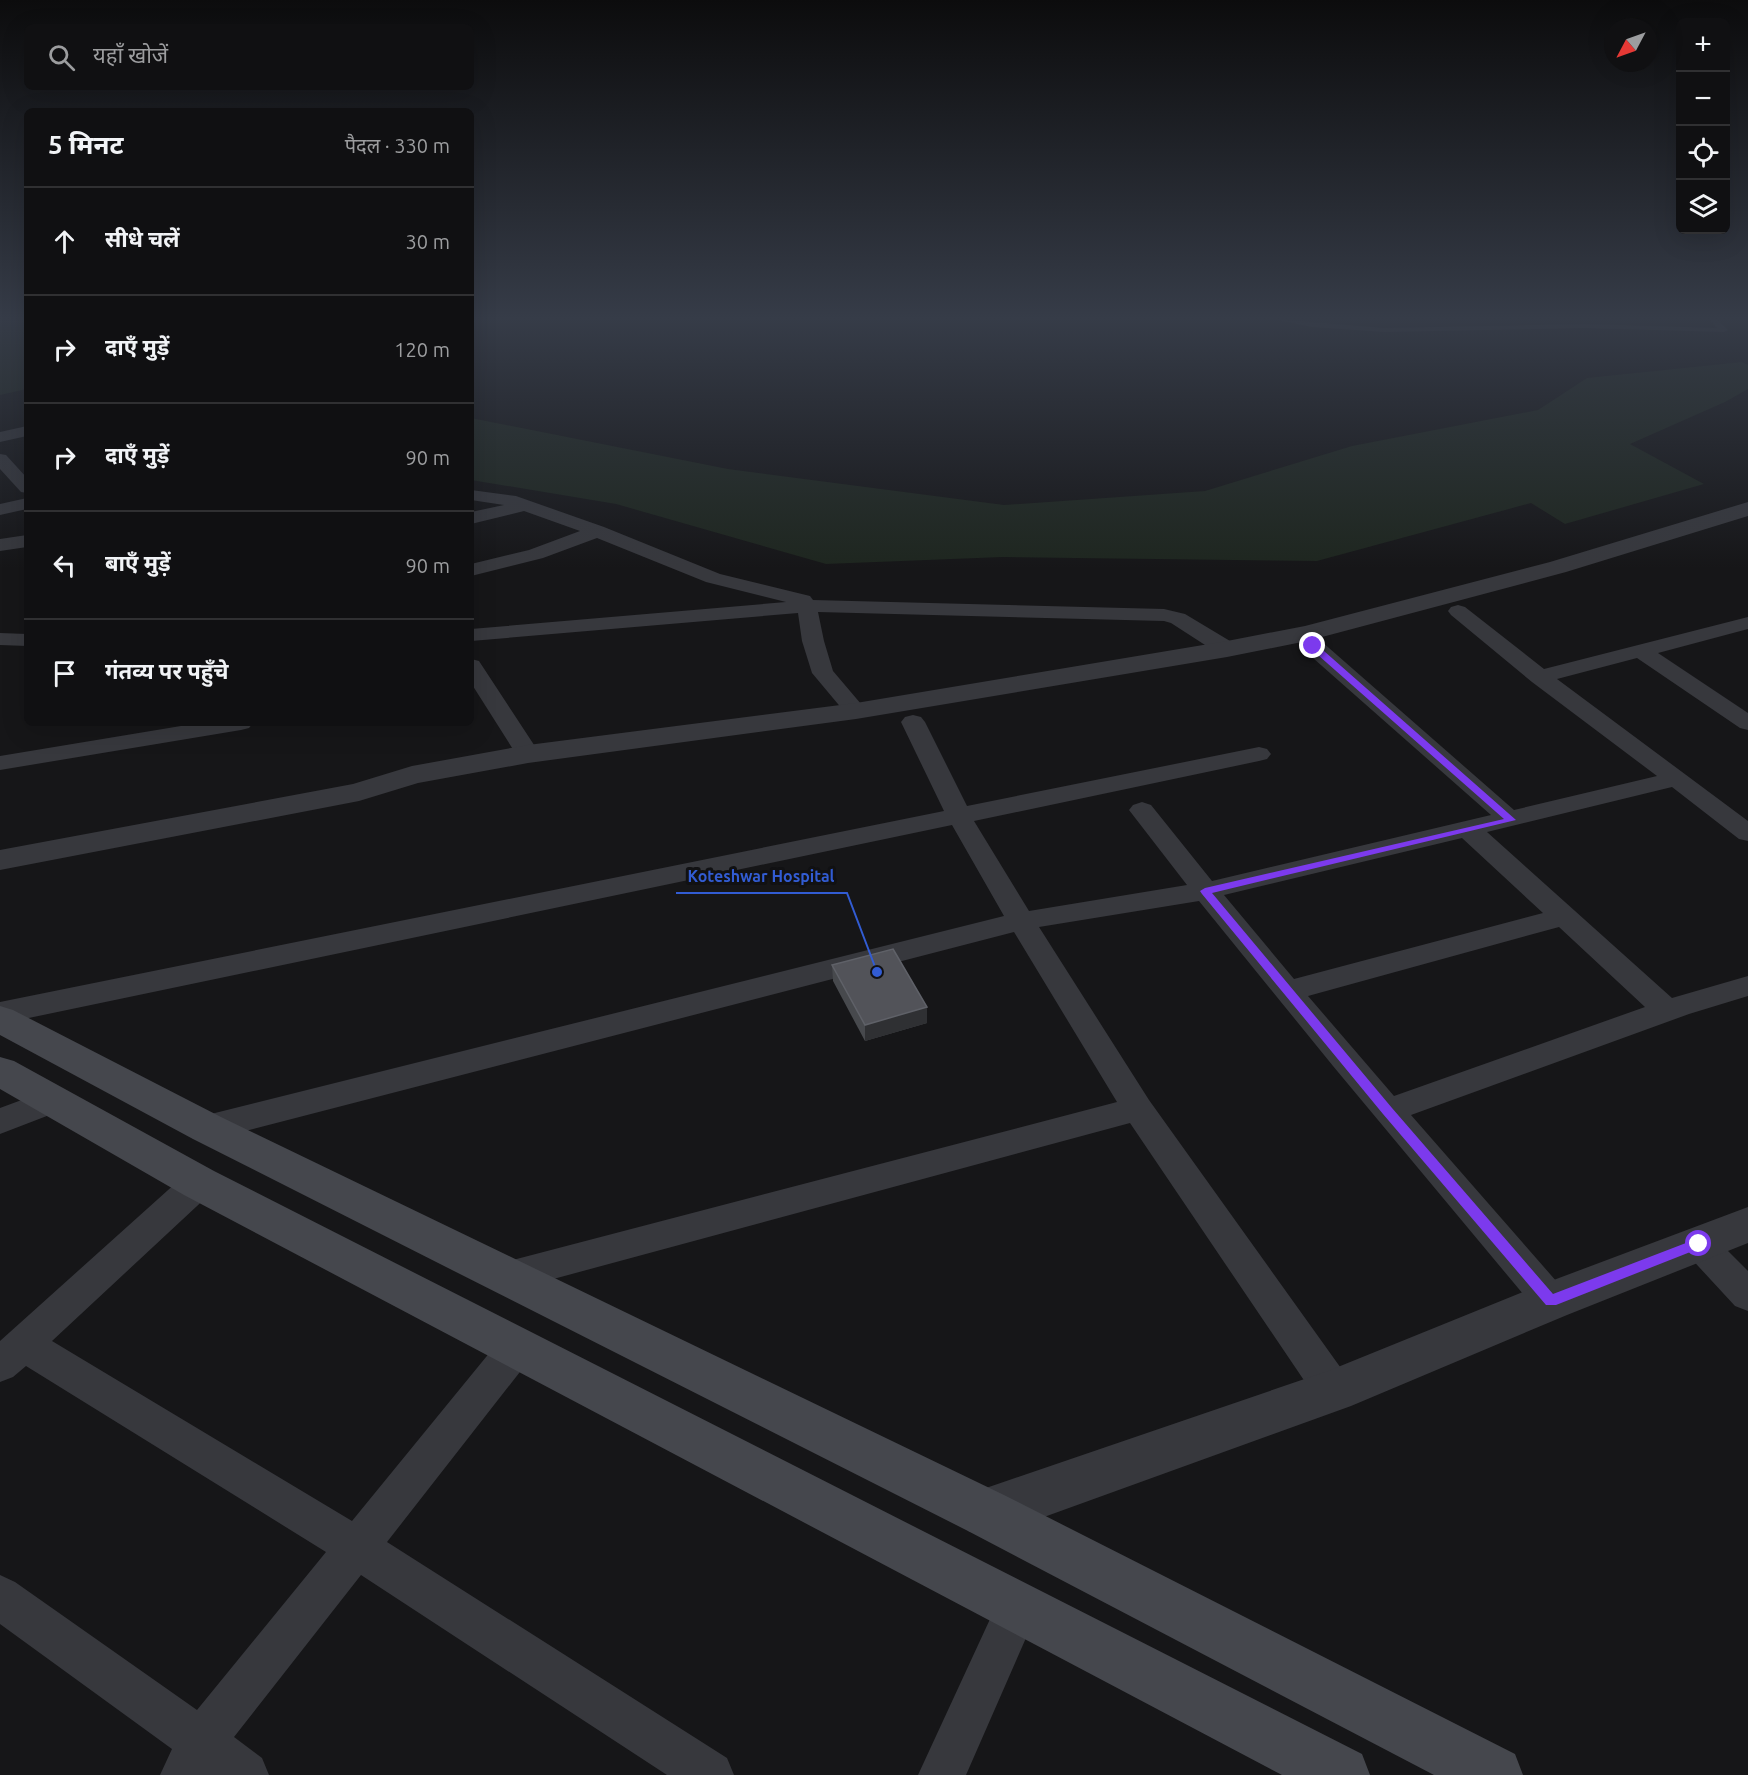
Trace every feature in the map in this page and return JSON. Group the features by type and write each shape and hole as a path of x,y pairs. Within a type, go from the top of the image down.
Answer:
{"main road":[{"path":"0,1019 207,1128 986,1513 1494,1775"},
{"path":"0,1071 199,1183 1341,1775"}],"street":[{"path":"0,437 24,432"},
{"path":"0,459 21,472"},
{"path":"474,495 510,500 597,531 713,578 816,606"},
{"path":"0,510 24,504"},
{"path":"474,517 525,506"},
{"path":"0,860 359,792 412,775 528,754 856,711 1227,649 1307,633 1547,570 1748,509"},
{"path":"359,792 433,794 523,777 913,722 1313,646 1458,611 1654,558 1748,525"},
{"path":"474,569 536,554 597,531"},
{"path":"0,546 24,542"},
{"path":"816,606 813,641 823,674 856,711"},
{"path":"474,634 816,606 1164,615 1178,618 1227,649"},
{"path":"1458,611 1540,677 1748,833"},
{"path":"1540,677 1744,628"},
{"path":"0,639 24,640"},
{"path":"1313,646 1511,820"},
{"path":"1642,652 1748,723"},
{"path":"474,673 528,754"},
{"path":"913,722 958,816 1138,1109 1335,1391"},
{"path":"0,763 223,726"},
{"path":"0,1013 1259,754"},
{"path":"207,1128 1021,921 1205,891 1511,820 1676,778"},
{"path":"1142,810 1205,891 1388,1111 1551,1300"},
{"path":"1468,829 1668,1011"},
{"path":"1289,991 1565,916"},
{"path":"1388,1111 1668,1011 1748,986"},
{"path":"0,1120 54,1100"},
{"path":"509,1276 1138,1109"},
{"path":"199,1183 12,1354 356,1547 710,1775"},
{"path":"986,1513 1335,1391 1551,1300 1748,1225"},
{"path":"1699,1244 1748,1294"},
{"path":"193,1758 356,1547 517,1347"},
{"path":"0,1597 193,1758 245,1775"},
{"path":"942,1775 1018,1606"}],"shaded area":[{"path":"1551,402 1725,402 1630,444 1704,484 1565,524 1531,503 1317,561 1003,557 826,564 616,504 474,480 474,419 728,469 1004,505 1205,491 1352,446 1538,410"}],"building":[{"path":"893,949 927,1007 865,1025 832,965"}],"place":[{"name":"Koteshwar Hospital","path":"877,972"}],"route":[{"path":"1313,646 1511,820 1205,891 1388,1111 1551,1300 1699,1244"}]}
